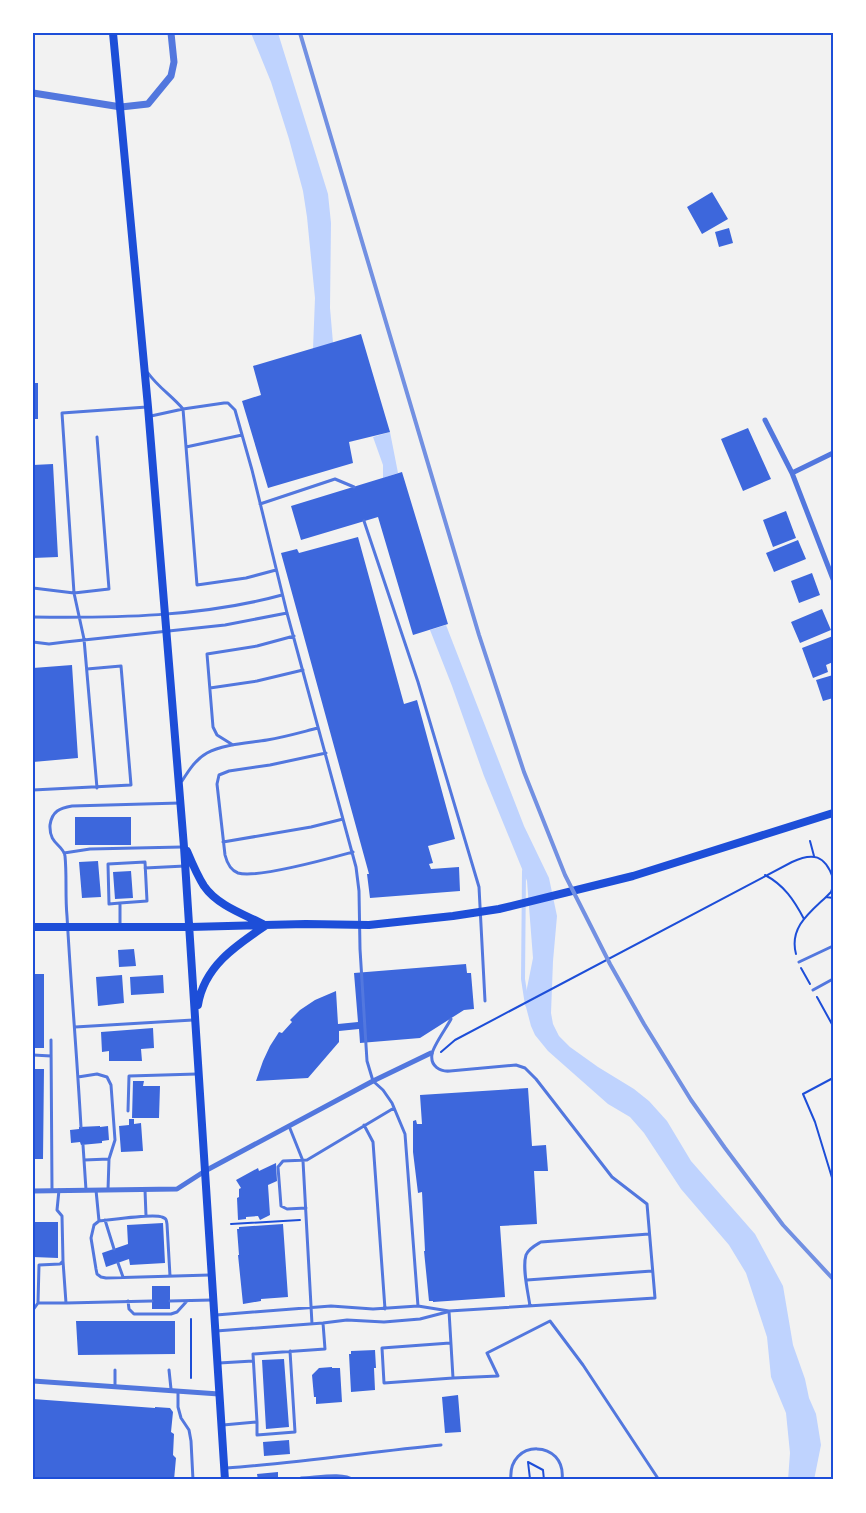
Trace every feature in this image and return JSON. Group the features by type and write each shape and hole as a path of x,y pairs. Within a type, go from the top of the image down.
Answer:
{"main road":[{"path":"113,33 149,412 186,866 225,1480"},
{"path":"36,927 369,925 453,916 499,909 633,876 833,813"},
{"path":"184,847 204,887 213,896 233,909 267,925"},
{"path":"195,1020 199,996 205,980 216,964 244,940 267,925"}],"street":[{"path":"33,93 121,107 148,104 171,76 174,62 171,33"},
{"path":"765,420 792,473 833,579"},
{"path":"792,473 833,453"},
{"path":"33,1191 177,1189 205,1171 373,1081 431,1053"},
{"path":"33,1381 219,1394"}],"lane":[{"path":"144,367 153,380 183,409 197,585 246,578 276,570"},
{"path":"97,788 84,639 74,593 62,413 149,412 228,403 235,410 242,435 282,595 352,852 358,884 367,1061 373,1081 383,1090 394,1108 405,1134 418,1306"},
{"path":"186,447 242,435"},
{"path":"33,588 74,593 109,589 97,437"},
{"path":"260,504 335,479 354,487"},
{"path":"364,521 418,682 479,887 485,1001"},
{"path":"33,617 80,618 165,614 240,606 282,595"},
{"path":"33,642 49,644 166,632 235,623 287,613"},
{"path":"233,745 217,735 213,728 207,654 256,646 294,636"},
{"path":"33,790 131,785 121,666 87,669"},
{"path":"210,688 257,681 303,670"},
{"path":"179,785 195,762 212,751 319,727"},
{"path":"326,753 229,771 219,775 217,783 225,855 234,871 245,874 291,868 352,852"},
{"path":"81,1127 64,853 51,838 50,824 57,810 63,807 181,803"},
{"path":"223,842 343,819"},
{"path":"64,853 90,849 184,847"},
{"path":"145,862 147,901 120,903 110,904 108,864 145,862"},
{"path":"145,868 186,866"},
{"path":"120,903 120,927"},
{"path":"33,936 36,927"},
{"path":"799,962 833,946"},
{"path":"813,990 833,979"},
{"path":"215,1330 347,1320 384,1322 420,1319 449,1311 655,1298 647,1204 612,1177 536,1079 521,1066 444,1072 439,1070 432,1062 431,1053 451,1019"},
{"path":"75,1028 195,1020"},
{"path":"51,1040 57,1210 62,1216 66,1303"},
{"path":"33,1055 51,1056"},
{"path":"128,1111 129,1076 198,1074"},
{"path":"78,1077 102,1075 109,1080 115,1144 110,1159 108,1190"},
{"path":"306,1208 287,1209 281,1206 278,1167 283,1161 307,1160 394,1108"},
{"path":"364,1125 373,1142 384,1309"},
{"path":"289,1126 303,1161 312,1324"},
{"path":"83,1145 86,1190"},
{"path":"84,1160 110,1159"},
{"path":"96,1190 99,1221"},
{"path":"144,1190 146,1216"},
{"path":"170,1276 167,1220 159,1216 146,1216 99,1221 94,1225 91,1238 97,1274 106,1278 212,1275"},
{"path":"105,1220 114,1249"},
{"path":"530,1306 525,1268 527,1254 531,1248 542,1242 649,1234"},
{"path":"33,1310 38,1303 39,1265 60,1264 63,1261"},
{"path":"118,1263 123,1277"},
{"path":"527,1280 652,1271"},
{"path":"170,1301 213,1300"},
{"path":"129,1301 129,1309 134,1314 171,1314 177,1312 187,1301"},
{"path":"38,1303 152,1301"},
{"path":"214,1315 331,1306 384,1309 418,1306 449,1311"},
{"path":"449,1311 453,1378"},
{"path":"450,1342 382,1348 384,1383 498,1376 487,1353 550,1321 583,1365 659,1480"},
{"path":"290,1351 295,1432 258,1435 253,1354 290,1351 325,1349 323,1323"},
{"path":"218,1363 253,1361"},
{"path":"115,1370 115,1387"},
{"path":"169,1370 181,1418 189,1430 193,1480"},
{"path":"222,1425 256,1422"},
{"path":"224,1468 284,1464 333,1456 441,1445"},
{"path":"511,1480 510,1472 515,1459 524,1452 536,1448 548,1451 557,1459 562,1467 562,1480"},
{"path":"301,1478 348,1476 353,1480"}],"path":[{"path":"810,841 814,856 823,862 833,879"},
{"path":"431,1053 442,1052 455,1040 765,875 801,858 814,856"},
{"path":"765,875 784,888 804,919"},
{"path":"833,886 831,892 797,928 794,939 799,962 833,1026"},
{"path":"826,897 833,898"},
{"path":"833,1078 803,1094 815,1122 833,1181"},
{"path":"231,1224 306,1220"},
{"path":"191,1319 191,1378"},
{"path":"530,1480 528,1462 543,1470 544,1480"}],"water":[{"path":"251,33 278,33 328,194 331,223 330,308 333,343 313,349 315,298 303,191 271,82"},
{"path":"390,432 398,473 383,478 383,465 373,437"},
{"path":"446,625 524,826 549,878 557,916 551,1013 553,1024 559,1036 570,1047 649,1101 667,1121 691,1161 755,1234 783,1286 793,1345 816,1414 821,1445 814,1480 788,1480 790,1453 786,1413 771,1377 767,1337 746,1273 729,1245 681,1189 644,1133 630,1117 608,1104 548,1051 531,1026 526,1007 526,993 533,958 527,881 484,776 430,630"}],"building":[{"path":"712,192 728,219 702,234 687,207"},
{"path":"729,228 733,243 719,247 715,232"},
{"path":"361,334 390,432 349,442 353,463 268,488 242,401 261,395 253,366"},
{"path":"33,383 38,383 38,419 33,419"},
{"path":"748,428 771,479 743,491 721,439"},
{"path":"53,464 58,557 33,558 33,465"},
{"path":"402,472 448,624 413,635 378,517 301,540 291,506"},
{"path":"786,511 796,538 773,547 763,520"},
{"path":"358,537 404,704 417,700 455,839 428,846 433,863 429,864 431,869 459,867 460,891 370,898 367,874 369,874 281,553 297,549 299,553"},
{"path":"798,540 806,559 774,572 766,553"},
{"path":"812,573 820,595 799,603 791,581"},
{"path":"822,609 831,630 800,643 791,622"},
{"path":"833,636 833,662 826,665 828,672 813,678 802,648"},
{"path":"72,665 78,758 33,762 33,668"},
{"path":"833,675 833,698 823,701 816,680"},
{"path":"75,817 131,817 131,845 75,845"},
{"path":"98,861 101,897 82,898 79,862"},
{"path":"131,871 133,898 115,899 113,872"},
{"path":"134,949 136,966 119,967 118,950"},
{"path":"466,964 467,973 471,973 474,1009 464,1010 420,1038 360,1043 359,1029 339,1031 339,1042 308,1078 256,1081 270,1046 279,1032 282,1033 300,1010 315,1000 336,991 338,1024 358,1022 354,973"},
{"path":"33,974 44,974 44,1048 33,1048"},
{"path":"122,975 124,1003 98,1006 96,977"},
{"path":"163,975 164,993 131,995 130,977"},
{"path":"153,1028 154,1048 141,1049 142,1061 109,1061 109,1051 102,1052 101,1032"},
{"path":"33,1069 44,1069 43,1159 33,1159"},
{"path":"133,1081 144,1081 143,1086 160,1086 159,1118 132,1118"},
{"path":"528,1088 532,1146 546,1145 548,1171 534,1171 537,1224 500,1226 505,1297 429,1301 422,1192 418,1193 413,1152 413,1121 416,1120 417,1124 422,1124 420,1095"},
{"path":"129,1119 134,1119 134,1124 141,1123 143,1151 121,1152 119,1126 129,1125"},
{"path":"108,1126 109,1140 81,1145 80,1142 71,1143 70,1130"},
{"path":"276,1163 277,1181 268,1185 270,1215 260,1220 258,1216 238,1220 237,1198 241,1188 236,1180 258,1168 259,1171"},
{"path":"33,1222 58,1222 58,1258 33,1257"},
{"path":"163,1223 165,1263 130,1265 129,1259 106,1267 102,1253 128,1244 127,1225"},
{"path":"283,1224 288,1297 261,1299 261,1301 243,1304 237,1229"},
{"path":"152,1286 170,1286 170,1309 152,1309"},
{"path":"76,1321 175,1321 175,1354 78,1355"},
{"path":"375,1350 375,1390 351,1392 349,1354 351,1351"},
{"path":"284,1359 289,1427 266,1429 262,1360"},
{"path":"319,1368 340,1368 342,1402 316,1404 312,1375"},
{"path":"458,1395 461,1432 445,1433 442,1397"},
{"path":"33,1399 170,1408 173,1412 171,1432 174,1434 173,1455 176,1458 174,1480 33,1480"},
{"path":"289,1440 290,1454 264,1456 263,1442"},
{"path":"278,1472 278,1480 258,1480 257,1474"}],"waterway":[{"path":"524,871 523,979 527,1005"}],"railway":[{"path":"300,33 479,635 524,772 565,875 610,964 691,1100 783,1225 833,1279"}]}
